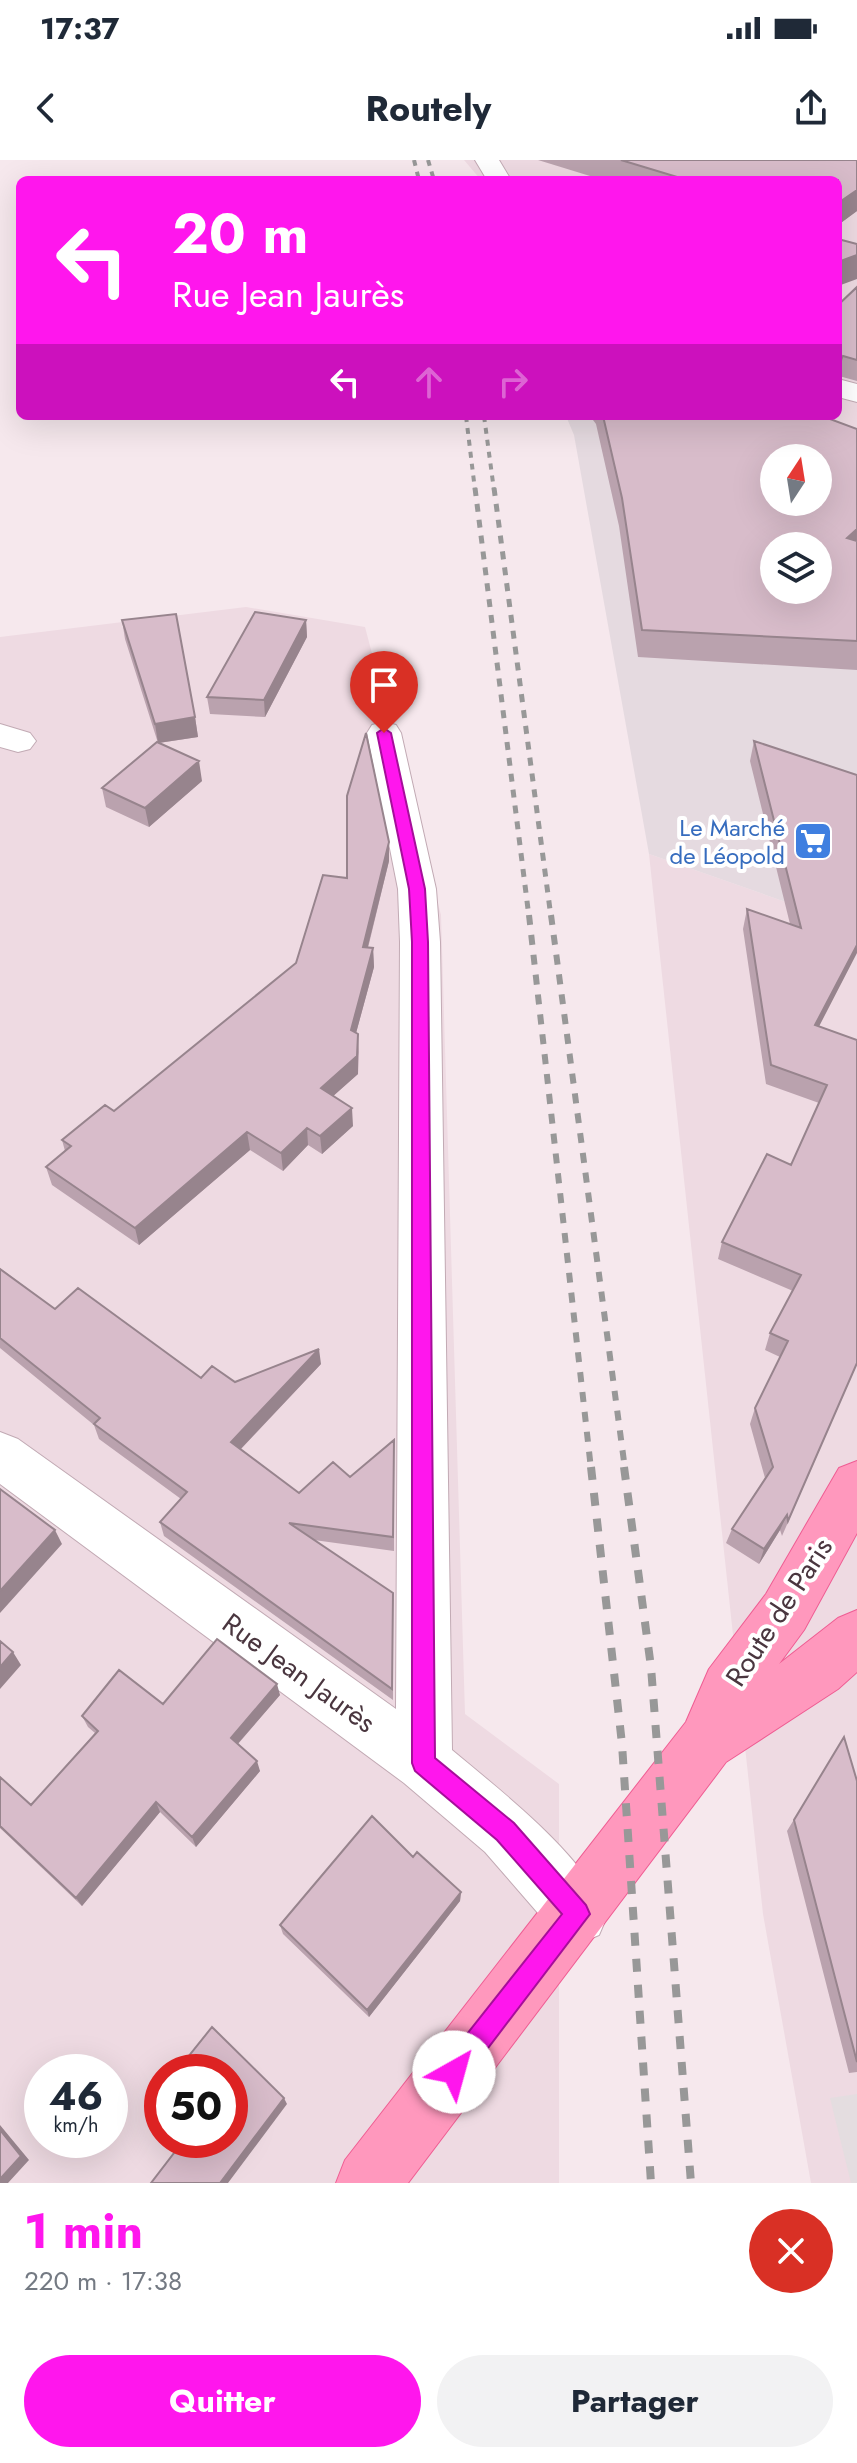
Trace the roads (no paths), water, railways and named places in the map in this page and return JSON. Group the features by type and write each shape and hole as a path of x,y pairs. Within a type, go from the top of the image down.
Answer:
{"main road":[{"name":"Route de Paris","path":"368,2183 578,1914 706,1742 728,1688 785,1612 857,1484"},
{"name":"Route de Paris","path":"706,1742 819,1670 857,1636"}],"street":[{"path":"384,733 417,889 420,942 424,1763"},
{"name":"Rue Jean Jaurès","path":"0,1455 424,1763 505,1832 578,1914"}],"railway":[{"path":"414,160 418,176"},
{"path":"428,160 433,176"},
{"path":"466,420 475,490"},
{"path":"485,420 494,490"},
{"path":"475,488 529,917"},
{"path":"494,488 551,917"},
{"path":"529,915 591,1469"},
{"path":"551,915 625,1469"},
{"path":"591,1467 622,1744 651,2183"},
{"path":"624,1467 651,1667 691,2183"}],"place":[{"name":"Le Marché de Léopold","path":"813,841"}]}
